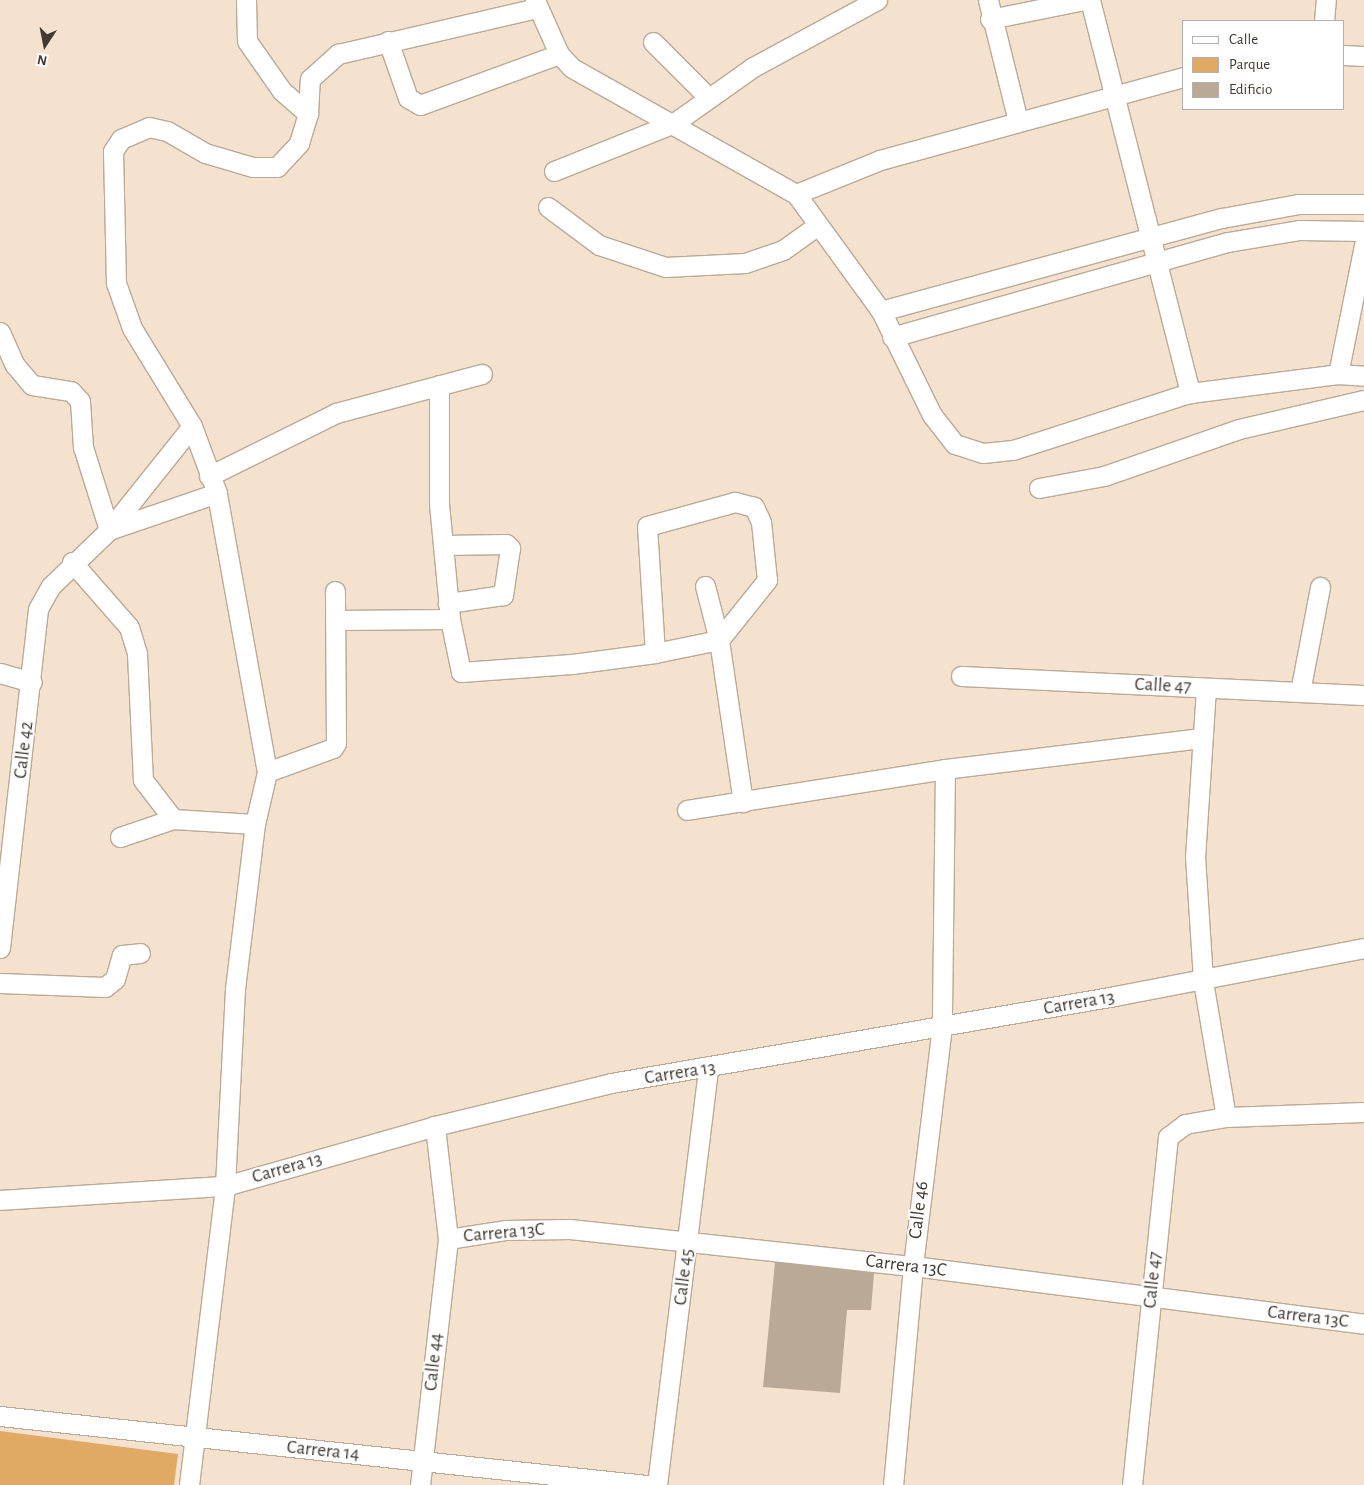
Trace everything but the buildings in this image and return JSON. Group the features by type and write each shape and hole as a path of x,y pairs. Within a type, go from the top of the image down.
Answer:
{"street":[{"path":"246,0 247,41 282,91 308,114"},
{"path":"988,0 990,19 1018,121"},
{"path":"990,19 1084,0"},
{"path":"1090,0 1117,95 1190,393"},
{"path":"1324,20 1326,0"},
{"path":"554,171 674,123 753,66 867,2"},
{"path":"189,1485 224,1186 235,989 255,824 267,772 213,484 192,426 132,328 116,283 113,151 121,138 149,127 167,131 205,153 253,167 277,167 299,143 308,114 310,79 320,66 338,54 536,4 559,54 622,99 674,123 796,194 881,311 932,415 955,444 983,453 1012,450 1190,393 1338,374 1364,376"},
{"path":"388,41 408,98 420,105 559,54"},
{"path":"653,42 709,98"},
{"path":"1344,55 1364,56"},
{"path":"796,194 880,160 1182,77"},
{"path":"881,311 1222,218 1298,204 1364,204"},
{"path":"548,207 599,245 665,267 704,269 745,263 783,250 818,225"},
{"path":"892,336 1228,242 1300,230 1364,231"},
{"path":"1338,374 1364,245"},
{"path":"0,332 7,369 32,385 71,391 80,401 83,447 109,530"},
{"path":"109,530 213,484 336,413 482,374"},
{"path":"439,385 443,545 449,611 457,665 466,672 655,653 719,640 767,580 761,522 747,502 657,520 647,526 655,653"},
{"path":"1039,488 1104,476 1239,429 1364,400"},
{"path":"109,530 192,426"},
{"name":"Calle 42","path":"0,948 32,682 32,644 38,609 72,562 109,530"},
{"path":"338,620 449,611 503,595 510,548 506,544 443,545"},
{"path":"72,562 129,627 137,654 139,762 143,780 173,819"},
{"path":"705,586 719,640 743,802"},
{"path":"1300,692 1320,587"},
{"path":"267,772 335,746 338,620 335,591"},
{"path":"0,673 32,682"},
{"name":"Calle 47","path":"961,676 1364,695"},
{"path":"1206,688 1195,856 1203,981 1226,1118"},
{"path":"687,810 945,769 1202,738"},
{"name":"Calle 46","path":"894,1485 913,1266 942,1026 945,769"},
{"path":"120,837 173,819 255,824"},
{"name":"Carrera 13","path":"0,1200 224,1186 434,1126 611,1084 708,1069 1203,981 1364,948"},
{"path":"0,983 105,987 115,979 122,955 140,952"},
{"name":"Calle 45","path":"657,1485 689,1243 708,1069"},
{"name":"Calle 47","path":"1132,1485 1168,1137 1185,1124 1226,1118 1364,1112"},
{"name":"Calle 44","path":"420,1485 448,1238 434,1126"},
{"name":"Carrera 13C","path":"448,1238 570,1229 913,1266 1364,1324"},
{"name":"Carrera 14","path":"0,1416 647,1485"}],"green space":[{"path":"0,1431 178,1454 174,1485 0,1485"}]}
